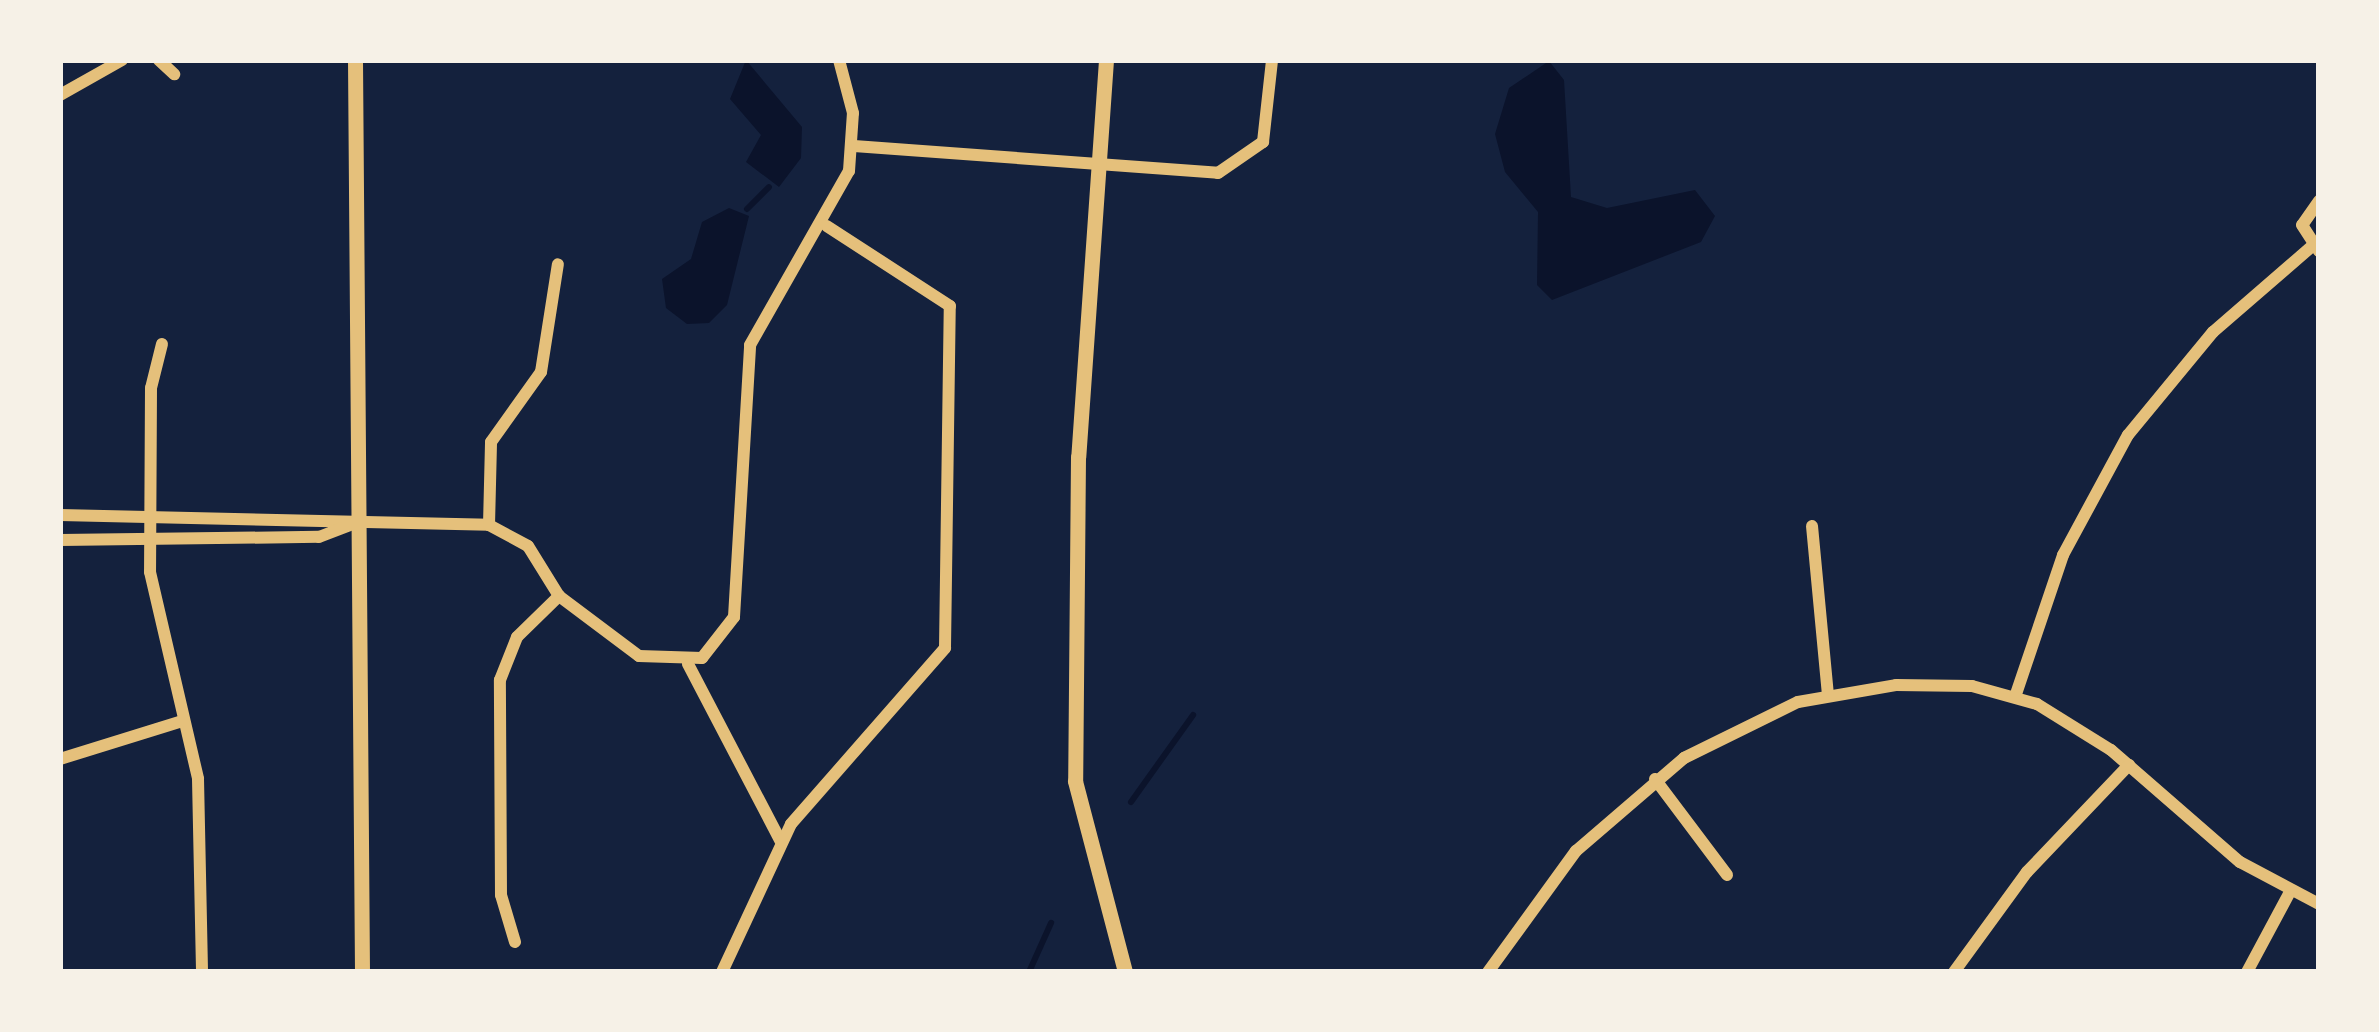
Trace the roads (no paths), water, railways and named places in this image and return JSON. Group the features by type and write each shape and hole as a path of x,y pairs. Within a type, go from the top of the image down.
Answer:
{"street":[{"path":"60,95 122,60"},
{"path":"159,60 174,74"},
{"path":"355,60 362,972"},
{"path":"60,515 150,512 489,525 528,546 560,596 639,656 688,664 713,650 734,617 750,345 827,226 854,146 839,60"},
{"path":"1106,60 1093,162 1076,782 1125,972"},
{"path":"854,146 1203,174 1249,159 1268,129 1272,60"},
{"path":"2015,697 2063,556 2128,435 2213,332 2315,249 2303,220 2319,201"},
{"path":"722,972 780,840 858,736 935,668 947,634 950,307 827,226"},
{"path":"489,525 491,442 542,372 558,264"},
{"path":"163,344 151,388 152,599 184,721 200,809 202,972"},
{"path":"60,540 319,537 359,522"},
{"path":"1812,526 1828,694"},
{"path":"515,942 502,895 500,680 517,637 560,596"},
{"path":"688,664 780,840"},
{"path":"1488,972 1576,851 1654,779 1752,721 1828,694 1940,683 2015,697 2128,765 2200,833 2319,904"},
{"path":"60,760 184,721"},
{"path":"1954,972 2026,872 2128,765"},
{"path":"1654,779 1727,875"},
{"path":"2247,972 2290,890"}],"water":[{"path":"746,60 802,127 801,158 779,187 746,162 761,135 730,99"},
{"path":"1549,61 1564,80 1571,197 1607,208 1695,190 1715,216 1701,242 1552,300 1537,285 1538,212 1505,172 1495,134 1509,88"},
{"path":"729,208 749,216 727,305 709,323 687,324 666,308 662,279 691,259 702,222"}],"waterway":[{"path":"747,209 769,187"},
{"path":"1131,802 1193,715"},
{"path":"1029,972 1051,923"}]}
